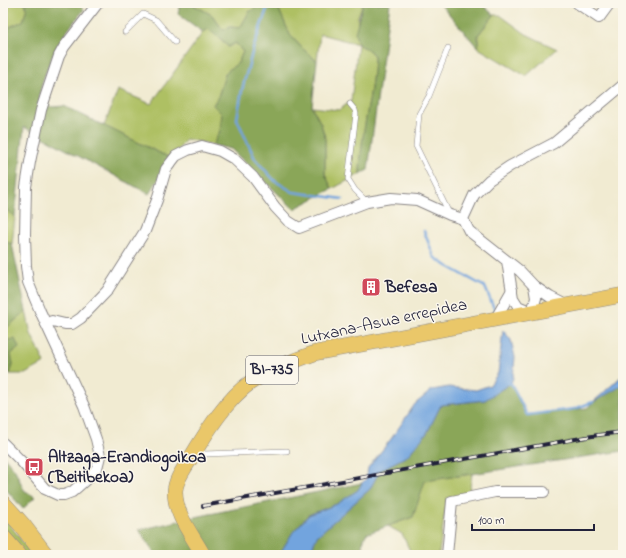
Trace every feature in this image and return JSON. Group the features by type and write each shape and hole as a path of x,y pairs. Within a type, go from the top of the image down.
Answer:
{"highway":[{"path":"4,505 45,555"},
{"path":"4,539 18,555"}],"main road":[{"name":"BI-735","path":"496,318 623,295"},
{"name":"Lutxana-Asua errepidea","path":"204,555 180,515 176,502 175,490 182,473 211,427 234,397 250,383 278,367 315,353 496,318"}],"street":[{"path":"3,443 45,489 58,495 64,495 72,492 89,477 97,468 100,456 96,438 84,406 28,282 26,266 25,215 26,187 38,120 59,56 98,3"},
{"path":"577,3 599,18 610,3"},
{"path":"463,219 474,195 489,180 510,166 554,143 622,89"},
{"path":"46,324 52,322 72,324 81,318 107,291 145,231 157,200 166,169 176,156 188,150 202,146 220,151 234,159 253,177 275,207 288,221 299,228 367,202 391,198 417,200 450,215 463,219 469,231 520,271 534,286 550,297 566,305"},
{"path":"507,261 513,298 518,306 532,312 536,298 534,286"},
{"path":"496,318 512,290"},
{"path":"447,555 452,501 495,492 544,492"}],"lane":[{"path":"125,32 143,14 156,20 175,42"},
{"path":"448,48 420,114 416,146 450,215"},
{"path":"350,104 355,110 356,114 348,179 355,190 367,202"},
{"path":"198,446 204,454 287,451"}],"green space":[{"path":"3,3 24,3 27,8 23,21 3,30"},
{"path":"24,3 80,3 84,10 61,40 46,71 39,96 52,107 64,106 172,159 149,194 24,127 15,217 3,207 3,30 23,21 27,8"},
{"path":"190,3 259,3 257,7 249,12 241,28 230,27 223,30 212,15"},
{"path":"190,3 212,15 223,30 230,27 240,28 249,12 257,7 259,3 278,3 277,5 290,35 317,61 312,107 321,124 325,138 325,174 332,189 294,209 231,149 213,145 220,131 222,114 213,105 218,97 226,72 238,63 243,52 236,43 228,47 208,29 203,32 178,14 180,5"},
{"path":"278,3 363,3 358,16 358,44 320,34 317,61 290,35 277,5"},
{"path":"363,3 390,3 368,170 360,174 362,144 374,56 370,51 358,44 355,33"},
{"path":"438,3 480,3 494,15 478,35 478,48 443,7"},
{"path":"494,15 500,15 526,34 557,49 526,76 478,48 478,35"},
{"path":"208,29 228,47 236,43 243,52 238,63 226,72 218,97 213,105 222,114 220,131 213,145 186,139 172,159 104,126 118,90 151,104 203,32"},
{"path":"358,44 370,51 374,56 362,144 360,174 332,189 325,174 325,137 321,124 312,107 339,110 351,101"},
{"path":"3,207 15,217 12,244 3,240"},
{"path":"3,240 12,244 26,311 3,331"},
{"path":"26,311 31,334 45,363 25,374 10,374 13,364 6,340 3,336 3,331"},
{"path":"3,336 6,340 15,339 19,348 11,354 13,364 10,374 3,369 6,356 3,354"},
{"path":"622,376 623,451 425,481 413,517 366,534 362,545 367,555 309,555 317,536 370,489 380,470 407,456 427,433 441,405 485,400 511,383 527,415 587,408"},
{"path":"3,455 15,470 24,490 35,497 23,509 3,486"},
{"path":"472,474 469,495 447,498 439,553 437,555 412,555 402,534 388,526 413,517 424,481"},
{"path":"362,483 358,490 337,504 308,515 293,532 282,550 281,555 156,555 139,530 200,516"},
{"path":"8,522 32,555 26,555 3,531 3,526"}],"water":[{"path":"503,330 511,340 515,357 513,378 511,383 485,400 441,405 427,433 407,456 380,470 370,489 317,536 309,555 281,555 282,550 293,532 309,515 337,504 358,490 366,479 368,468 391,439 415,404 432,390 449,387 476,390 490,385 498,373"},
{"path":"623,375 623,385 592,403 622,376"}],"waterway":[{"path":"269,3 253,49 242,90 237,119 255,159 275,181 293,192 343,199"},
{"path":"424,231 434,257 485,287 496,313"},
{"path":"509,384 511,383 527,415 574,409 593,402"}],"railway":[{"path":"203,506 598,435 623,432"}],"place":[{"name":"Befesa","path":"371,287"},
{"name":"Altzaga-Erandiogoikoa (Beitibekoa)","path":"34,467"}]}
